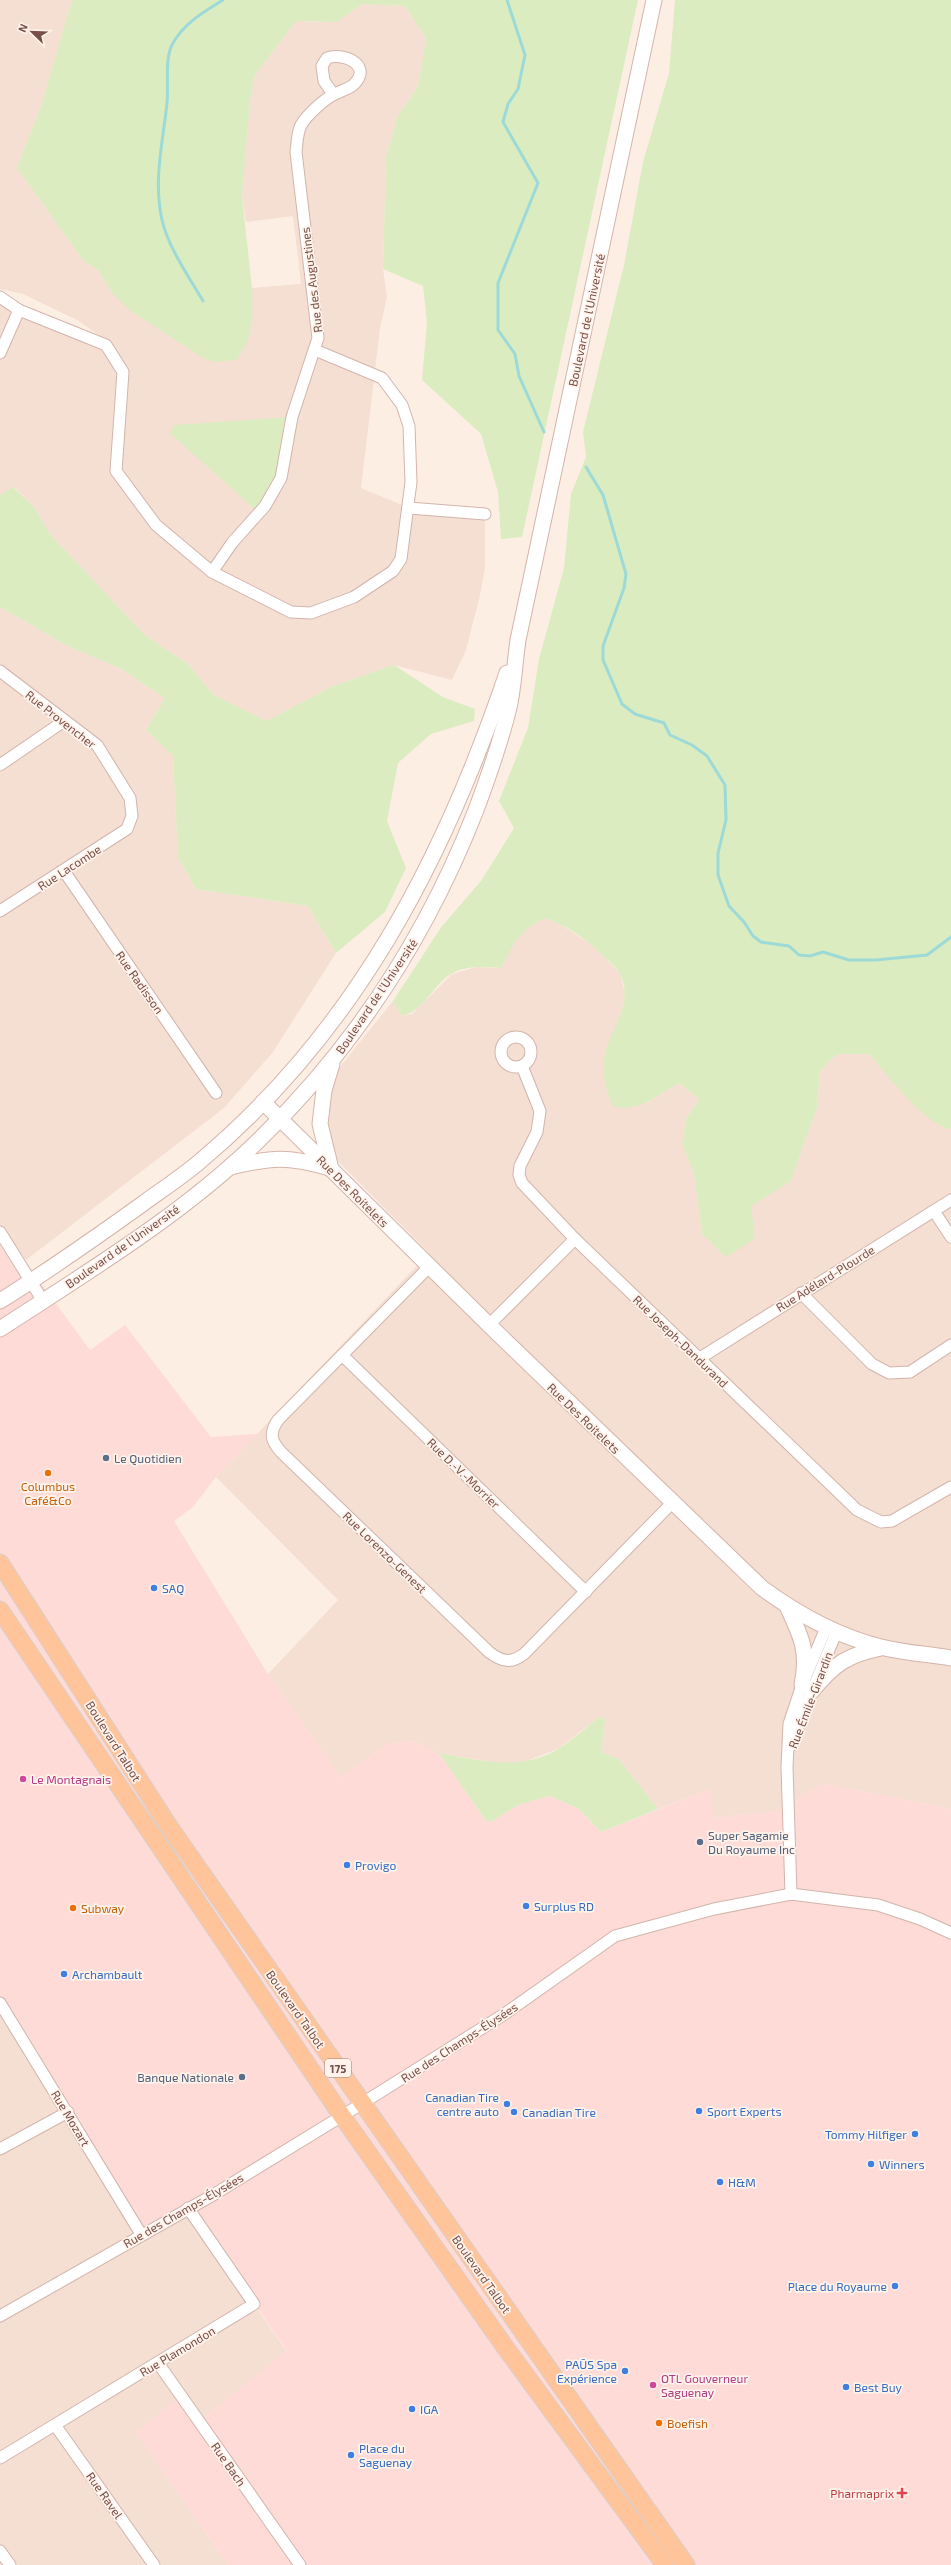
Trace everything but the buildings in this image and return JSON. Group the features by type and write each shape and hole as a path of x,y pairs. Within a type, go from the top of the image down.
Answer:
{"main road":[{"name":"Boulevard de l'Université","path":"0,1329 142,1235 228,1167 280,1118 334,1058 399,967 432,911 461,849 490,773 510,703 518,640 654,0"},
{"name":"Boulevard de l'Université","path":"0,1301 31,1281 198,1163 263,1102 337,1014 363,980 403,914 440,844 476,761 518,640"},
{"path":"228,1167 268,1158 298,1160 331,1169 320,1124 324,1090 334,1058"},
{"name":"Rue Des Roitelets","path":"263,1102 429,1267 672,1503 740,1568 786,1606 831,1631 882,1647 951,1658"},
{"name":"Boulevard Talbot","path":"0,1564 166,1822 686,2565"},
{"path":"786,1606 804,1644 807,1688"},
{"name":"Boulevard Talbot","path":"0,1610 342,2116 506,2347 665,2565"},
{"path":"807,1688 847,1657 882,1647"}],"street":[{"name":"Rue des Augustines","path":"212,572 232,543 265,506 281,478 292,417 315,350 318,338 296,152 302,124 333,94"},
{"path":"0,297 19,310 106,344 123,372 116,471 156,525 212,572 291,612 311,613 354,597 393,571 401,559 409,508 411,482 409,426 402,406 382,378 315,350"},
{"path":"0,353 19,310"},
{"path":"409,508 485,514"},
{"name":"Rue Provencher","path":"0,671 97,745 130,798 132,816"},
{"path":"0,765 64,721"},
{"name":"Rue Lacombe","path":"0,911 127,829 132,816"},
{"name":"Rue Radisson","path":"64,871 216,1093"},
{"name":"Rue Joseph-Dandurand","path":"522,1066 540,1111 537,1132 520,1166 519,1175 528,1190 574,1239 857,1510 881,1522 892,1520 951,1487"},
{"name":"Rue Adélard-Plourde","path":"700,1358 801,1293 951,1200"},
{"path":"934,1211 951,1237"},
{"path":"0,1232 44,1301"},
{"path":"489,1325 574,1239"},
{"name":"Rue Lorenzo-Genest","path":"429,1267 342,1355 273,1428 272,1436 274,1444 287,1458 489,1652 498,1659 508,1661 521,1657 672,1503"},
{"path":"801,1293 872,1364 889,1373 910,1372 951,1345"},
{"name":"Rue D.-V.-Morrier","path":"342,1355 586,1592"},
{"name":"Rue Émile-Girardin","path":"791,1894 787,1767 807,1688 831,1631"},
{"name":"Rue des Champs-Élysées","path":"0,2316 188,2208 342,2116 503,2015 615,1936 714,1909 791,1894 878,1906 920,1919 951,1933"},
{"name":"Rue Mozart","path":"0,2003 68,2112 141,2234"},
{"path":"0,2149 68,2112"},
{"name":"Rue Plamondon","path":"0,2458 254,2304 188,2208"},
{"name":"Rue Bach","path":"158,2363 300,2565"},
{"name":"Rue Ravel","path":"55,2425 154,2565"},
{"path":"0,2551 10,2565"}],"shaded area":[{"path":"0,0 72,0 41,106 17,168 83,260 98,270 112,293 248,340 252,288 301,284 293,216 246,222 242,196 250,101 255,75 296,21 337,22 362,4 405,6 426,38 418,87 397,118 386,157 383,269 387,297 380,328 361,488 409,508 485,514 485,568 480,595 466,650 452,680 394,665 331,687 267,721 214,695 188,664 145,635 49,533 34,507 14,487 0,495 0,297 105,339 77,320 23,294 0,289"},
{"path":"0,607 66,645 123,670 165,698 146,730 173,756 178,858 196,889 308,906 336,953 273,1052 224,1108 26,1260 0,1226"},
{"path":"545,918 560,924 592,945 620,973 625,994 621,1013 604,1059 647,1103 679,1083 699,1099 686,1119 682,1144 694,1174 702,1234 755,1239 750,1206 791,1181 817,1107 820,1072 832,1058 839,1054 869,1054 928,1117 944,1128 951,1129 951,1810 939,1806 823,1784 776,1811 713,1818 710,1789 658,1809 619,1759 601,1752 605,1719 599,1717 558,1749 521,1763 503,1764 439,1753 414,1741 387,1744 341,1777 268,1674 338,1600 216,1477 429,1253 331,1154 325,1110 339,1068 393,1001 402,1016 412,1014 452,974 476,967 501,968 513,944 527,927"},
{"path":"0,1227 90,1350 125,1325 211,1437 257,1434 216,1477 193,1507 174,1521 268,1674 341,1777 387,1744 414,1741 439,1753 486,1821 493,1821 518,1805 550,1796 579,1809 601,1832 710,1789 714,1818 776,1811 823,1784 939,1806 951,1810 951,2565 228,2565 136,2432 181,2396 199,2421 287,2351 189,2208 141,2234 0,2003"},
{"path":"0,2003 188,2208 287,2352 199,2421 136,2432 228,2565 0,2565"}],"green space":[{"path":"72,0 638,0 522,537 501,539 498,492 481,434 422,380 427,322 423,286 383,269 386,157 397,118 418,87 426,38 405,6 362,4 337,22 296,21 255,75 250,101 242,196 252,288 252,318 248,340 237,360 215,362 203,358 131,311 112,293 98,270 83,260 17,168 41,106"},
{"path":"675,0 951,0 951,1129 941,1126 919,1109 896,1086 869,1054 839,1054 832,1058 820,1072 817,1107 791,1181 751,1206 755,1239 726,1257 702,1234 694,1174 682,1144 686,1119 699,1099 679,1083 648,1102 640,1105 622,1108 613,1106 604,1078 604,1059 610,1038 623,1007 624,985 617,969 582,937 568,928 545,918 529,928 518,938 501,968 476,967 457,971 439,984 416,1009 402,1016 393,1001 442,926 481,881 514,828 499,801 528,728 539,659 564,568 571,494 586,457 583,432 624,265 643,162 669,73"},
{"path":"292,417 281,478 259,513 170,433 174,425"},
{"path":"13,487 34,507 49,533 145,635 188,664 214,695 267,721 331,687 394,665 443,697 475,709 474,721 431,734 398,763 387,821 406,868 385,912 336,953 308,906 196,889 178,858 173,756 146,730 165,698 123,670 66,645 0,607 0,495"},
{"path":"599,1717 605,1719 601,1752 619,1759 658,1809 601,1832 579,1809 550,1796 518,1805 493,1821 486,1821 439,1753 485,1761 514,1762 529,1760 544,1756 558,1749"}],"waterway":[{"path":"203,301 169,241 162,220 158,190 161,147 167,103 170,49 178,36 189,24 223,0"},
{"path":"507,0 525,55 518,89 508,104 503,122 538,183 498,283 498,330 515,354 519,376 544,432"},
{"path":"586,467 603,495 626,574 624,588 603,646 603,660 622,704 635,714 664,723 670,735 692,745 707,756 725,785 726,820 718,853 718,875 729,906 744,922 753,936 761,942 789,946 799,955 810,956 823,952 849,960 876,960 927,955 951,937"}],"place":[{"name":"Le Quotidien","path":"106,1458"},
{"name":"Columbus Café&Co","path":"48,1473"},
{"name":"SAQ","path":"154,1588"},
{"name":"Le Montagnais","path":"23,1779"},
{"name":"Super Sagamie Du Royaume Inc","path":"700,1842"},
{"name":"Provigo","path":"347,1865"},
{"name":"Surplus RD","path":"526,1906"},
{"name":"Subway","path":"73,1908"},
{"name":"Archambault","path":"64,1974"},
{"name":"Banque Nationale","path":"242,2077"},
{"name":"Canadian Tire centre auto","path":"507,2104"},
{"name":"Sport Experts","path":"699,2111"},
{"name":"Canadian Tire","path":"514,2112"},
{"name":"Tommy Hilfiger","path":"915,2134"},
{"name":"Winners","path":"871,2164"},
{"name":"H&M","path":"720,2182"},
{"name":"Place du Royaume","path":"895,2286"},
{"name":"PAŪS Spa Expérience","path":"625,2371"},
{"name":"OTL Gouverneur Saguenay","path":"653,2385"},
{"name":"Best Buy","path":"846,2387"},
{"name":"IGA","path":"412,2409"},
{"name":"Boefish","path":"659,2423"},
{"name":"Place du Saguenay","path":"351,2455"},
{"name":"Pharmaprix","path":"902,2493"}]}
